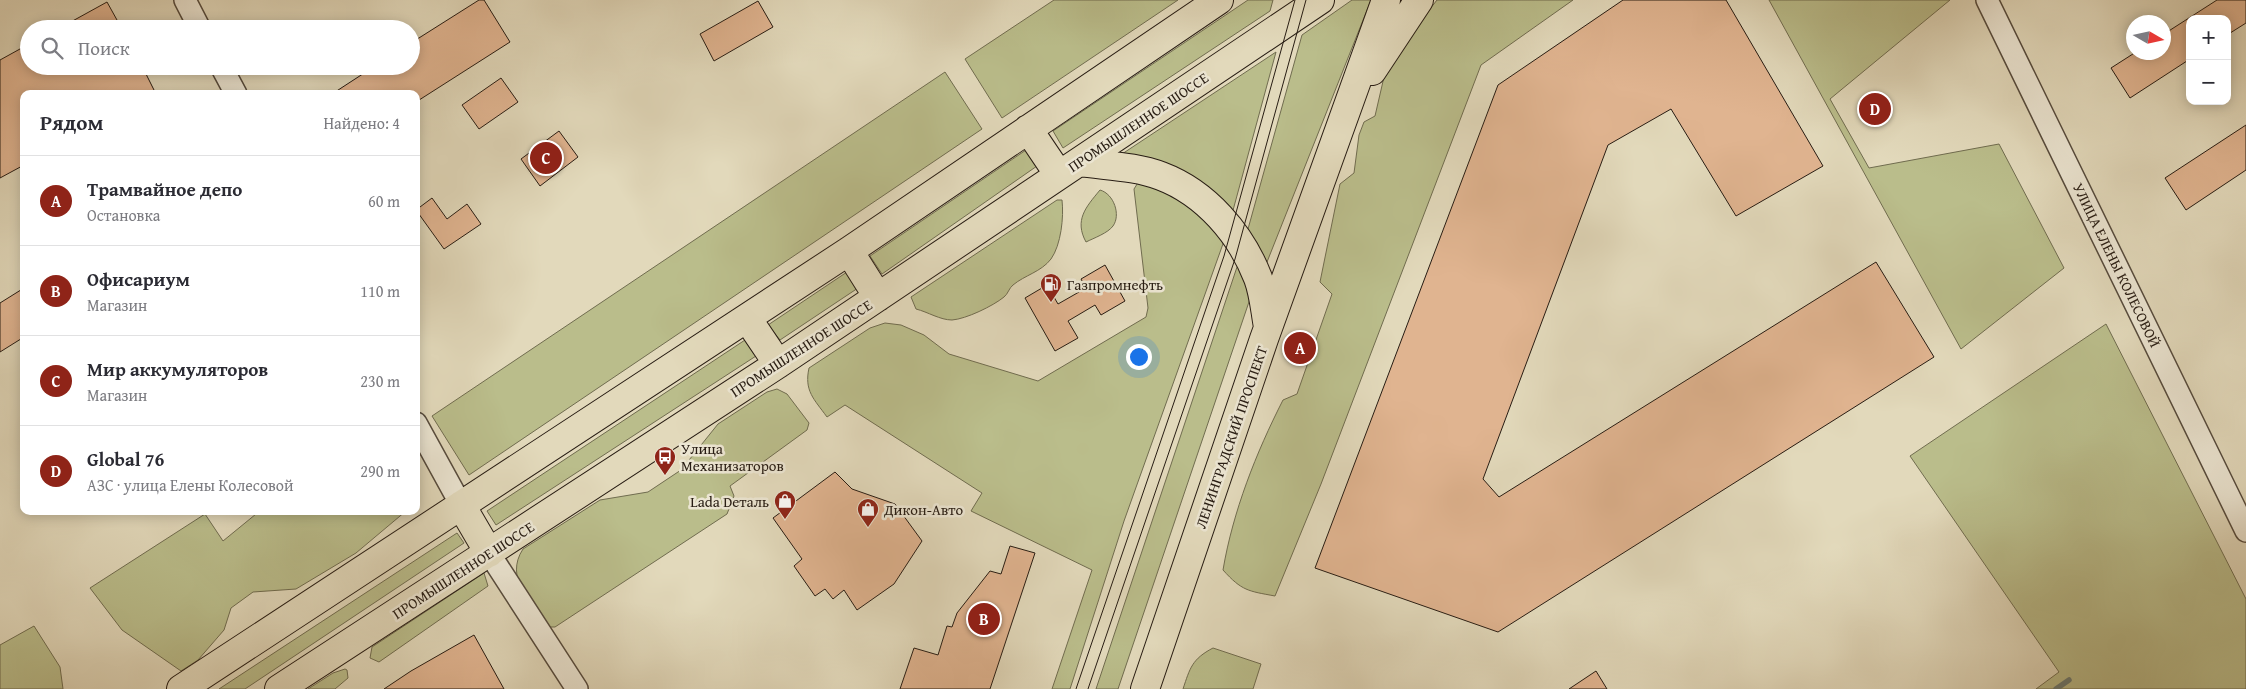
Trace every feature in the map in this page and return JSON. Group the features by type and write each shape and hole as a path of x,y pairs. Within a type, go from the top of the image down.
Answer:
{"main road":[{"path":"181,689 849,251 1219,0"},
{"name":"ПРОМЫШЛЕННОЕ ШОССЕ","path":"278,689 778,364 1320,0"},
{"name":"ЛЕНИНГРАДСКИЙ ПРОСПЕКТ","path":"1146,689 1268,328 1386,0"},
{"name":"ЛЕНИНГРАДСКИЙ ПРОСПЕКТ","path":"1318,185 1376,63 1419,0"},
{"path":"1028,129 1069,169 1144,171 1160,176 1191,191 1207,204 1225,222 1250,261 1258,280 1268,328"},
{"path":"849,251 878,297"},
{"path":"746,318 778,364"},
{"path":"461,505 489,553"}],"street":[{"path":"185,0 195,20"},
{"name":"УЛИЦА ЕЛЕНЫ КОЛЕСОВОЙ","path":"1987,0 2246,530"},
{"path":"226,75 234,90"},
{"path":"420,430 461,505"},
{"path":"489,553 576,689"}],"green space":[{"path":"1054,0 1178,0 1002,118 965,59"},
{"path":"1248,0 1273,0 1270,11 1063,148 1053,131"},
{"path":"1352,0 1371,0 1267,262 1248,229 1302,35"},
{"path":"1437,0 1573,0 1481,65 1321,484 1275,596 1252,591 1235,582 1223,570 1239,504 1255,462 1283,400 1297,394 1332,294 1320,282 1340,184 1354,173 1359,135 1364,122 1375,116 1384,77 1416,27"},
{"path":"1769,0 1950,0 1830,99 1869,168 1999,144 2064,268 1961,349"},
{"path":"1276,52 1232,214 1122,154"},
{"path":"945,72 982,129 469,475 432,416"},
{"path":"1026,150 1037,166 882,274 870,256"},
{"path":"1139,181 1191,204 1224,241 1124,521 1070,689 1052,689 1092,570 971,511 982,493 845,405 827,417 814,400 809,389 809,368 870,328 885,323 901,325 924,335 949,354 1038,381 1146,317 1148,308 1134,189"},
{"path":"1100,190 1109,196 1115,205 1115,221 1108,231 1086,242 1081,227 1081,220 1086,208"},
{"path":"1057,200 1062,200 1061,231 1051,259 1043,267 1013,285 1004,297 993,304 979,312 964,317 952,320 943,319 916,309 911,297"},
{"path":"1239,261 1253,290 1118,689 1096,689"},
{"path":"847,272 858,288 780,340 768,325"},
{"path":"2106,324 2246,599 2246,689 2036,689 2059,672 1910,456"},
{"path":"745,340 756,356 496,525 487,511"},
{"path":"777,389 787,394 809,423 807,430 730,486 734,496 727,514 555,627 547,627 527,599 518,580 516,570 523,549 600,500 648,492 681,470 718,424 767,392"},
{"path":"203,515 206,515 223,541 255,515 401,515 356,553 296,589 253,592 231,608 224,630 198,660 181,671 122,630 90,588"},
{"path":"457,533 464,543 245,689 219,689"},
{"path":"484,573 488,586 379,662 370,658 372,647"},
{"path":"34,626 60,667 63,689 0,689 0,645"},
{"path":"1213,648 1261,664 1253,689 1183,689 1196,660"},
{"path":"347,670 348,678 335,689 308,689 333,673"}],"building":[{"path":"479,0 484,0 510,42 420,99 420,90 338,90 361,75 420,75 420,37"},
{"path":"1623,0 1726,0 1823,166 1736,216 1671,109 1608,145 1483,479 1499,497 1876,262 1934,357 1498,632 1315,568 1498,85"},
{"path":"2217,0 2246,0 2246,23 2231,32 2231,15 2194,15"},
{"path":"758,1 773,27 714,61 700,34"},
{"path":"107,2 117,20 74,20"},
{"path":"2186,20 2186,62 2130,98 2111,68 2126,58 2126,60 2171,60 2171,30"},
{"path":"20,49 20,75 146,75 154,90 20,90 20,167 0,178 0,60"},
{"path":"501,78 518,102 479,129 462,105"},
{"path":"2246,125 2246,170 2186,210 2165,178"},
{"path":"559,131 578,157 540,186 521,159"},
{"path":"432,198 447,219 467,204 481,224 444,249 420,216 420,207"},
{"path":"1105,265 1125,301 1101,315 1095,305 1068,321 1078,338 1055,351 1025,298 1047,285 1058,304 1086,288 1081,279"},
{"path":"20,290 20,340 0,352 0,303"},
{"path":"835,472 852,489 895,504 922,541 894,584 857,610 844,590 833,599 825,589 815,596 794,566 802,559 773,518"},
{"path":"1010,546 1035,553 990,689 900,689 914,648 938,655 947,626 952,627 957,613 990,571 1001,574"},
{"path":"474,635 504,689 384,689 411,671"},
{"path":"1596,671 1607,689 1569,689"}],"waterway":[{"path":"2056,689 2069,680"}],"tram line":[{"path":"1076,689 1224,256 1295,0"},
{"path":"1088,689 1235,259 1306,0"}],"place":[{"name":"Global 76","path":"1875,109"},
{"name":"Мир аккумуляторов","path":"546,158"},
{"name":"Газпромнефть","path":"1051,303"},
{"name":"Трамвайное депо","path":"1300,348"},
{"name":"Улица Механизаторов","path":"665,476"},
{"name":"Lada Dеталь","path":"785,520"},
{"name":"Дикон-Авто","path":"868,528"},
{"name":"Офисариум","path":"984,619"}]}
